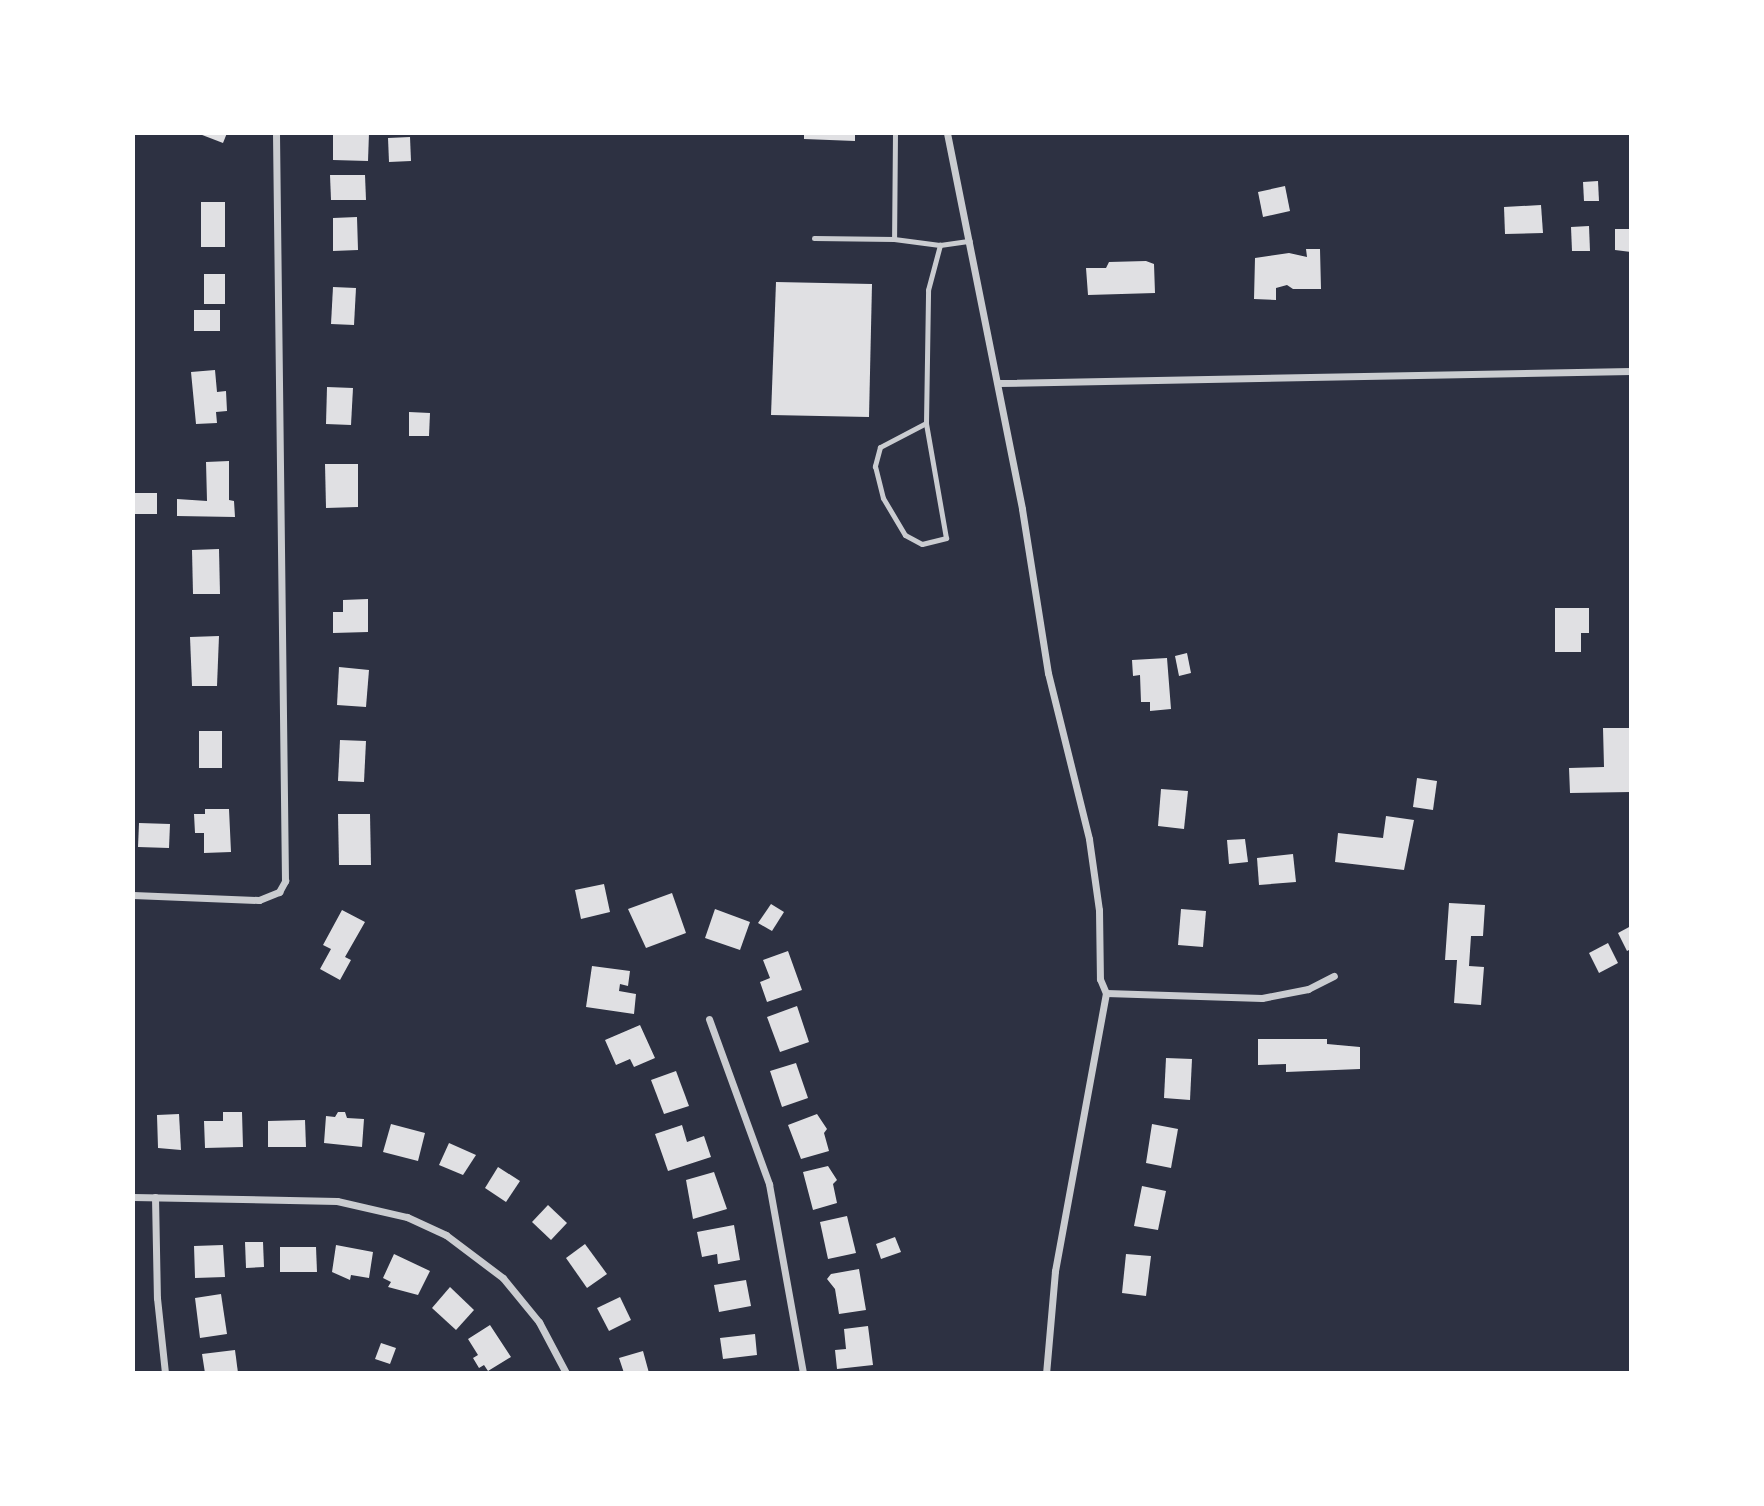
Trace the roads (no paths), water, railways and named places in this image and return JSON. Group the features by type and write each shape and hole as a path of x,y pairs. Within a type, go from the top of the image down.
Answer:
{"street":[{"path":"133,895 242,900 279,892 287,872 276,133"},
{"path":"947,133 998,383 1048,673 1089,839 1099,910 1100,979 1106,993 1055,1271 1046,1373"},
{"path":"998,383 1631,371"},
{"path":"1106,993 1262,998 1308,989 1335,976"},
{"path":"709,1018 769,1184 803,1373"},
{"path":"133,1197 337,1201 407,1217 456,1241 503,1278 539,1322 566,1373"},
{"path":"155,1197 157,1298 165,1373"}],"lane":[{"path":"894,239 895,133"},
{"path":"814,238 894,239 940,245 970,241"},
{"path":"926,423 880,447 875,466 883,498 905,536 922,544 946,538 926,423 928,290 940,245"}]}
